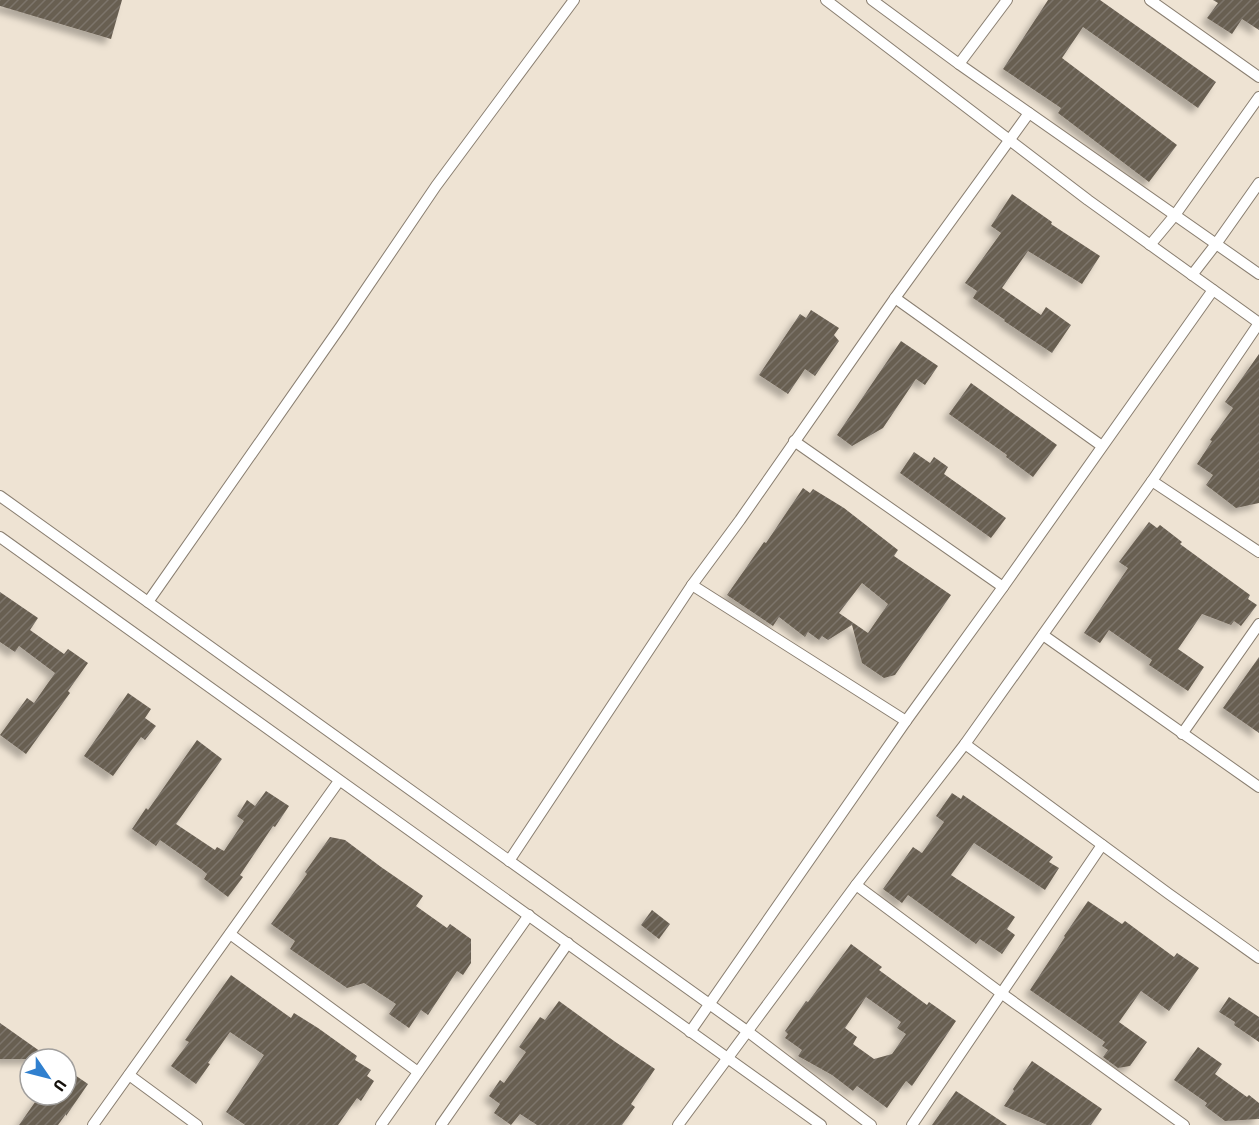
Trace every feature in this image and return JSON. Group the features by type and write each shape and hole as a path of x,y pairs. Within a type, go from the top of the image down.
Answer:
{"lane":[{"path":"148,602 436,186 574,0"},
{"path":"678,1125 856,885 965,744 1152,481 1259,323 1088,200 826,0"},
{"path":"872,0 959,64 1259,274"},
{"path":"959,64 1007,0"},
{"path":"1150,0 1259,77"},
{"path":"1150,245 1259,97"},
{"path":"509,861 692,585 1029,113"},
{"path":"1192,275 1259,183"},
{"path":"690,1032 906,722 1213,290"},
{"path":"895,298 1102,446"},
{"path":"795,441 1003,587"},
{"path":"1152,481 1259,552"},
{"path":"0,496 747,1031 871,1125"},
{"path":"0,537 821,1125"},
{"path":"692,585 906,722"},
{"path":"1182,734 1259,624"},
{"path":"1043,635 1259,787"},
{"path":"965,744 1259,958"},
{"path":"93,1125 339,781"},
{"path":"912,1125 1102,845"},
{"path":"856,885 1184,1125"},
{"path":"381,1125 529,915"},
{"path":"230,934 418,1072"},
{"path":"441,1125 568,943"},
{"path":"129,1076 197,1125"}],"building":[{"path":"0,0 122,0 111,39 0,6"},
{"path":"1048,0 1100,0 1216,82 1198,108 1083,27 1062,58 1177,145 1149,182 1058,113 1061,108 1003,69"},
{"path":"1213,0 1259,0 1259,30 1242,19 1232,34 1207,18 1218,3"},
{"path":"1012,194 1052,222 1051,224 1100,256 1082,284 1028,251 1002,288 1041,315 1046,307 1071,325 1052,353 973,298 977,291 965,283 1001,233 991,226"},
{"path":"811,310 839,328 834,335 839,341 815,376 805,369 788,394 759,375 800,314 806,318"},
{"path":"901,341 938,366 925,385 916,379 883,428 852,446 837,435"},
{"path":"1259,354 1259,503 1236,508 1206,485 1213,475 1197,464 1212,441 1210,440 1233,408 1225,402"},
{"path":"971,383 1057,445 1033,477 1006,457 1007,455 949,414"},
{"path":"914,452 930,463 934,457 948,467 944,474 1006,518 991,538 900,473"},
{"path":"803,488 810,493 813,489 844,508 898,550 894,556 951,595 895,675 884,678 862,663 852,625 828,640 822,636 819,640 808,632 805,637 779,617 773,626 727,595 764,542 766,543","holes":["862,583 888,604 868,633 839,613"]},
{"path":"1149,522 1157,528 1160,525 1182,542 1180,544 1250,595 1248,599 1257,605 1241,626 1234,621 1231,625 1202,614 1178,649 1204,667 1188,691 1149,665 1152,660 1109,630 1100,643 1084,633 1128,568 1119,562"},
{"path":"0,592 38,618 30,630 64,654 68,649 88,663 68,691 70,693 26,754 0,735 27,698 34,703 55,673 19,646 15,652 0,642"},
{"path":"1259,657 1259,733 1223,708"},
{"path":"128,693 151,709 145,718 156,726 145,740 141,737 113,776 84,756"},
{"path":"197,740 222,759 176,824 215,850 217,847 224,851 244,821 237,816 247,800 255,806 266,791 289,806 240,875 243,877 228,897 204,879 207,874 201,869 160,840 156,846 132,829"},
{"path":"952,793 961,799 963,795 1053,857 1049,862 1059,868 1045,890 974,843 951,875 1015,917 1007,929 1015,935 1002,954 980,939 976,944 908,895 902,903 883,889 913,847 922,853 944,822 936,816"},
{"path":"330,837 345,840 423,896 416,906 447,928 450,924 471,939 471,963 463,975 457,971 428,1015 421,1010 409,1028 389,1014 396,1004 364,983 347,988 290,949 295,941 271,924"},
{"path":"1088,901 1122,924 1125,921 1174,957 1177,953 1199,968 1169,1011 1141,991 1119,1022 1147,1042 1130,1066 1118,1068 1103,1057 1108,1050 1102,1046 1105,1042 1030,990"},
{"path":"652,910 670,924 659,939 641,925"},
{"path":"851,944 882,967 879,970 927,1005 929,1002 956,1021 912,1086 906,1081 887,1108 857,1086 853,1091 832,1075 798,1056 802,1050 785,1038 788,1034 785,1031 806,1001 808,1002","holes":["866,997 901,1022 897,1028 906,1034 892,1054 874,1059 853,1044 857,1037 845,1028"]},
{"path":"231,975 291,1018 294,1013 318,1028 357,1056 355,1060 371,1070 367,1076 374,1081 361,1101 357,1098 338,1125 245,1125 226,1112 264,1055 230,1032 196,1084 171,1066 189,1042 185,1040"},
{"path":"1229,997 1259,1017 1259,1042 1219,1012"},
{"path":"559,1001 655,1069 631,1104 635,1107 622,1125 537,1125 520,1114 511,1125 494,1113 500,1104 489,1096 500,1080 504,1083 526,1052 519,1047 540,1017 545,1020"},
{"path":"0,1023 34,1047 18,1047 18,1059 0,1059"},
{"path":"1198,1047 1222,1064 1215,1074 1259,1103 1259,1119 1225,1121 1205,1106 1207,1103 1174,1080"},
{"path":"1032,1061 1102,1109 1091,1125 1047,1125 1004,1106"},
{"path":"78,1077 88,1084 78,1099"},
{"path":"956,1091 1007,1125 932,1125"},
{"path":"32,1107 72,1107 58,1125 19,1125"}]}
